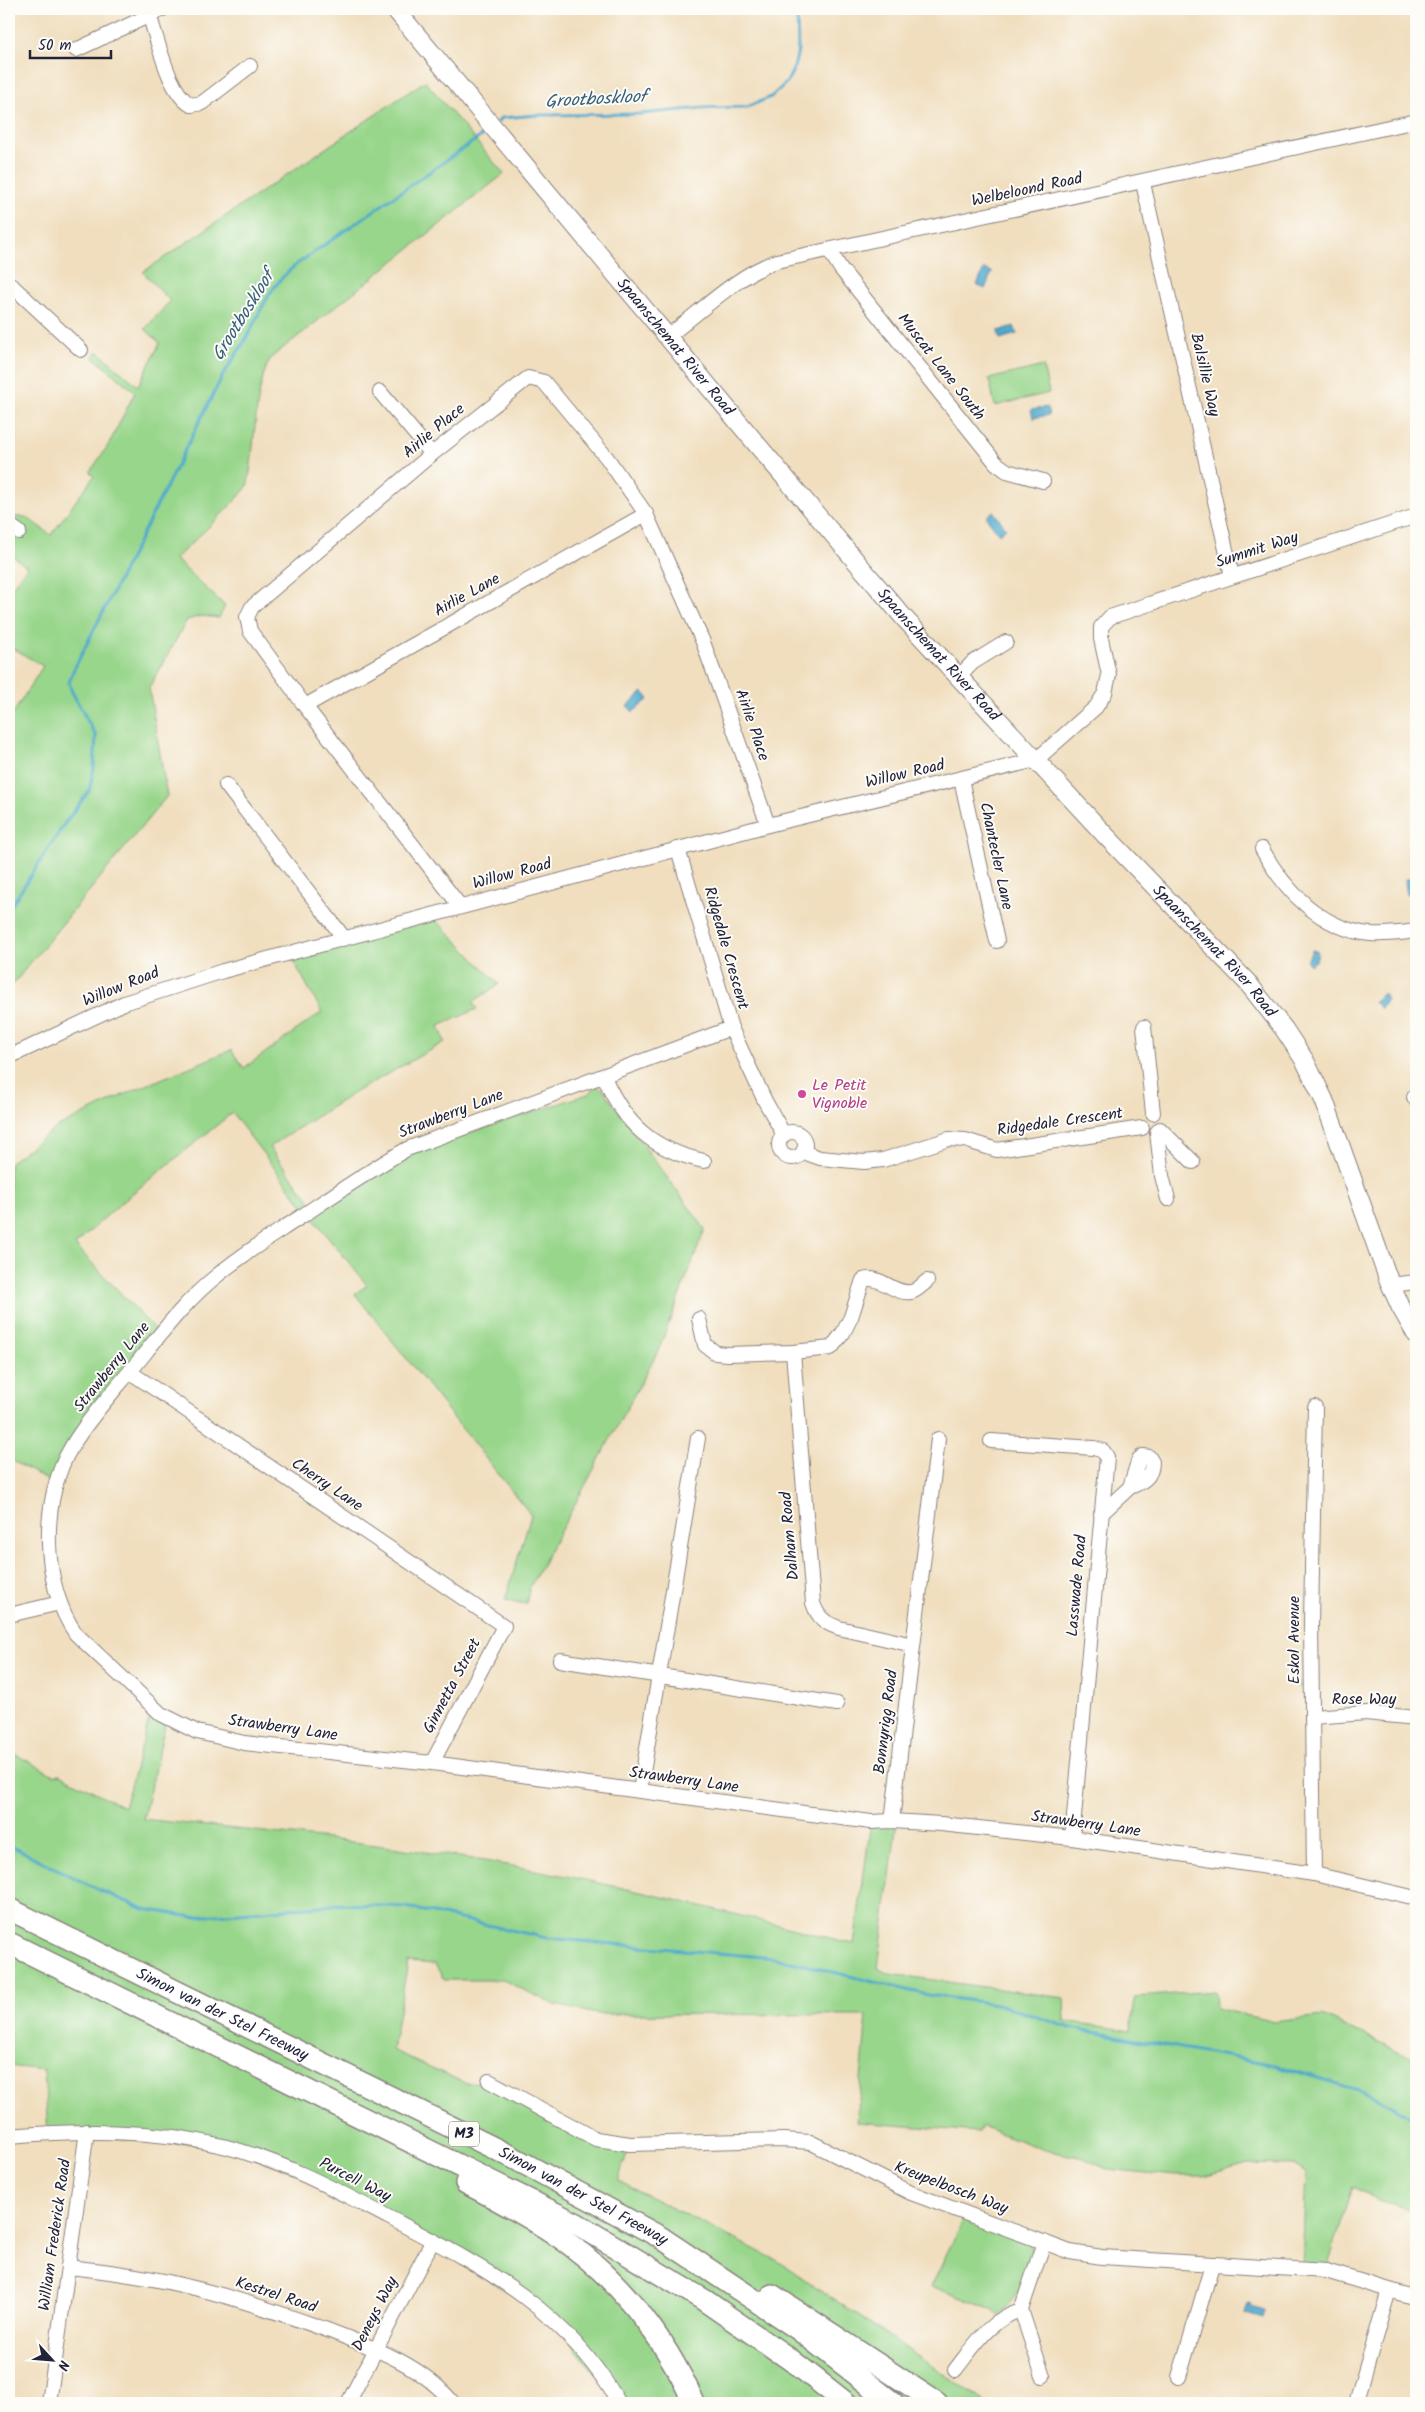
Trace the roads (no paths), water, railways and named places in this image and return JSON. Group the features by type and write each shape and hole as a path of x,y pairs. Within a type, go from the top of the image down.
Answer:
{"highway":[{"name":"Simon van der Stel Freeway","path":"9,1909 512,2157 660,2237 704,2264 798,2329 893,2403"},
{"name":"Simon van der Stel Freeway","path":"9,1943 504,2186 649,2265 743,2326 846,2403"},
{"path":"261,2068 310,2101 527,2216 577,2250 602,2272 634,2306 664,2347 694,2403"},
{"path":"660,2237 692,2250 770,2293 937,2403"}],"main road":[{"name":"Spaanschemat River Road","path":"395,9 667,337 906,619 958,677 1247,982 1284,1029 1305,1061 1324,1100 1391,1285 1416,1334"}],"street":[{"path":"76,50 148,12 163,9"},
{"path":"148,12 173,83 180,97 190,105 202,103 250,66"},
{"name":"Welbeloond Road","path":"667,337 740,279 762,267 829,250 1143,183 1416,121"},
{"name":"Balsillie Way","path":"1143,183 1232,576"},
{"name":"Muscat Lane South","path":"829,250 996,463 1007,471 1043,481"},
{"path":"9,283 81,350"},
{"name":"Airlie Place","path":"460,906 305,706 250,631 247,623 252,607 432,454 522,381 533,378 544,382 607,458 646,514 703,642 768,825"},
{"path":"380,392 432,454"},
{"name":"Airlie Lane","path":"305,706 646,514"},
{"name":"Summit Way","path":"1036,760 1096,707 1106,693 1109,675 1101,639 1101,627 1110,617 1416,516"},
{"path":"958,677 972,663 1006,642"},
{"name":"Willow Road","path":"9,1057 107,1010 162,989 460,906 768,825 1036,760"},
{"name":"Chantecler Lane","path":"962,779 997,940"},
{"path":"226,785 344,938"},
{"name":"Ridgedale Crescent","path":"678,849 731,1028 765,1101 784,1135 780,1143 784,1155 794,1158 806,1153 820,1158 883,1160 949,1139 965,1140 997,1150 1142,1128 1149,1133 1158,1130"},
{"path":"1262,850 1271,866 1292,892 1326,919 1369,934 1416,931"},
{"path":"1144,1027 1153,1113 1161,1121 1158,1130 1162,1176 1168,1199"},
{"name":"Strawberry Lane","path":"731,1028 604,1077 407,1148 375,1167 219,1274 197,1293 86,1424 71,1447 56,1485 50,1529 50,1553 60,1603 66,1620 76,1634 153,1707 177,1723 197,1732 244,1743 432,1763 872,1822 892,1821 1072,1838 1314,1874 1416,1898"},
{"path":"604,1077 617,1102 646,1138 680,1156 704,1161"},
{"name":"Ridgedale Crescent","path":"1142,1128 1142,1118 1149,1113 1153,1113"},
{"path":"1158,1130 1193,1162"},
{"path":"784,1135 795,1132 802,1137 806,1153"},
{"path":"699,1319 705,1345 716,1353 793,1352 834,1346 851,1317 862,1280 873,1278 909,1292 916,1290 928,1281"},
{"path":"1391,1285 1416,1282"},
{"name":"Dalham Road","path":"793,1352 813,1603 816,1612 828,1624 839,1628 913,1645"},
{"name":"Cherry Lane","path":"130,1372 504,1626"},
{"name":"Eskol Avenue","path":"1314,1874 1311,1623 1315,1407"},
{"path":"640,1792 698,1438"},
{"name":"Bonnyrigg Road","path":"892,1821 938,1439"},
{"name":"Lasswade Road","path":"991,1441 1094,1448 1103,1451 1107,1462 1072,1838"},
{"path":"1102,1514 1130,1488"},
{"path":"9,1615 60,1603"},
{"name":"Ginnetta Street","path":"432,1763 504,1626"},
{"path":"560,1660 659,1674 837,1704"},
{"name":"Rose Way","path":"1312,1718 1366,1713 1416,1718"},
{"name":"Kreupelbosch Way","path":"489,2081 596,2139 609,2142 630,2144 791,2140 810,2142 911,2194 1070,2252 1086,2256 1326,2271 1416,2298"},
{"name":"Purcell Way","path":"9,2136 87,2131 184,2139 221,2146 256,2156 318,2180 491,2272 548,2314 584,2352 609,2385 619,2403"},
{"name":"William Frederick Road","path":"49,2403 87,2131"},
{"name":"Deneys Way","path":"348,2403 432,2240"},
{"path":"1043,2376 1021,2310 1044,2242"},
{"path":"1179,2377 1212,2264"},
{"name":"Kestrel Road","path":"68,2267 181,2284 222,2295 304,2322 376,2349 422,2376 453,2403"},
{"path":"1356,2403 1389,2290"},
{"path":"955,2370 993,2324 1007,2314 1021,2310"}],"water":[{"path":"984,269 992,272 985,289 977,285"},
{"path":"1014,326 1017,334 1000,339 998,331"},
{"path":"1047,407 1049,415 1033,418 1031,410"},
{"path":"993,511 1006,528 999,534 986,517"},
{"path":"643,692 649,699 633,712 627,706"},
{"path":"1405,879 1412,879 1414,894 1406,894"},
{"path":"1312,950 1318,951 1316,961 1310,965 1307,961"},
{"path":"1384,993 1387,999 1381,1009 1374,1001"},
{"path":"1249,2304 1252,2305 1251,2308 1265,2312 1263,2319 1246,2314"}],"waterway":[{"name":"Grootboskloof","path":"498,122 501,118 537,115 641,114 702,108 747,107 771,97 787,82 794,68 798,51 797,9"},
{"name":"Grootboskloof","path":"9,909 65,823 89,791 94,768 96,736 72,692 69,683 73,671 223,375 244,343 264,303 274,287 297,264 490,130"},
{"path":"9,1845 99,1890 144,1909 193,1917 343,1904 406,1907 547,1938 775,1958 928,1995 997,2004 1071,2028 1275,2065 1367,2093 1416,2119"}],"place":[{"name":"Le Petit Vignoble","path":"802,1094"}]}
